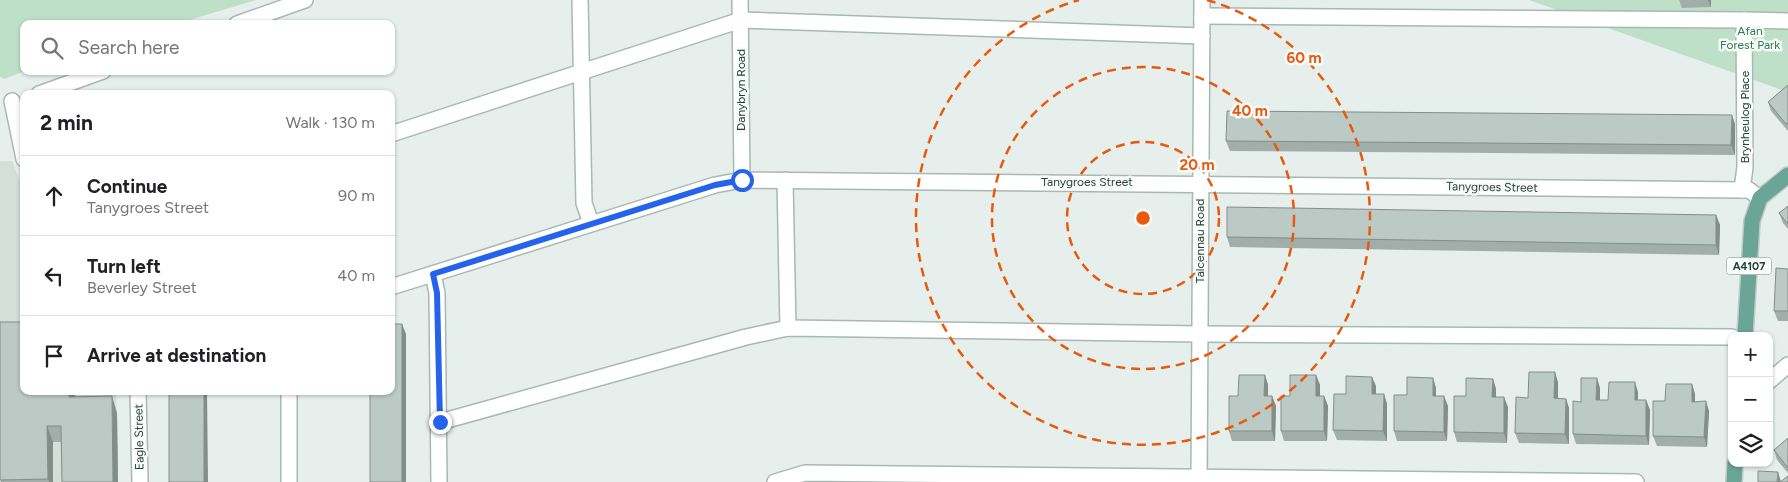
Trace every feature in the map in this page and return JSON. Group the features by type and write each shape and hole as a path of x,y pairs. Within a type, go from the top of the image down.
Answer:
{"main road":[{"path":"1760,198 1788,175"},
{"name":"A4107","path":"1745,332 1752,220 1760,198"},
{"path":"1734,482 1736,467"}],"street":[{"path":"248,20 304,0"},
{"path":"580,0 584,203 591,223"},
{"name":"Danybryn Road","path":"740,0 742,180"},
{"name":"Talcennau Road","path":"1199,479 1202,0"},
{"path":"1202,16 1788,21"},
{"path":"395,133 740,20 1202,36"},
{"name":"Brynheulog Place","path":"1742,190 1745,167 1744,20"},
{"path":"49,90 92,75"},
{"path":"12,101 20,140"},
{"name":"Tanygroes Street","path":"395,286 715,185 742,180 1201,183 1749,190 1760,198"},
{"path":"785,180 788,328"},
{"path":"433,274 437,293 440,422 438,482"},
{"path":"440,422 746,337 788,328 1200,334 1728,337"},
{"path":"1773,378 1788,366"},
{"name":"Eagle Street","path":"138,395 140,482"},
{"path":"289,395 289,482"},
{"path":"775,482 805,473 890,478 1636,482"}],"shaded area":[{"path":"0,161 12,161 20,181 20,395 116,395 118,482 0,482"}],"green space":[{"path":"0,0 256,0 189,20 20,20 20,73 4,79 0,77"},
{"name":"Afan Forest Park","path":"1529,0 1788,0 1788,92"}],"building":[{"path":"1788,85 1788,122 1786,124 1768,102"},
{"path":"1227,111 1732,115 1731,145 1226,141"},
{"path":"1788,206 1788,224 1779,213"},
{"path":"1227,207 1716,215 1716,245 1227,237"},
{"path":"1776,268 1788,269 1788,311 1774,311"},
{"path":"0,322 20,322 20,395 112,396 113,482 62,482 61,426 47,426 48,479 0,480"},
{"path":"395,324 402,324 402,482 370,482 370,395 395,395"},
{"path":"1529,372 1555,372 1554,398 1566,399 1565,434 1515,433 1516,397 1528,398"},
{"path":"1239,375 1265,375 1264,396 1272,396 1272,431 1229,431 1229,396 1238,396"},
{"path":"1290,375 1316,375 1316,396 1324,396 1324,431 1281,431 1281,396 1290,396"},
{"path":"1346,376 1372,377 1372,394 1384,394 1383,431 1333,430 1334,394 1346,394"},
{"path":"1407,377 1433,378 1433,396 1444,396 1444,432 1394,431 1394,395 1407,395"},
{"path":"1466,378 1493,379 1492,397 1504,397 1504,433 1454,432 1454,396 1466,396"},
{"path":"1581,378 1597,378 1596,400 1608,400 1609,382 1635,382 1635,400 1646,400 1646,436 1573,434 1573,401 1581,402"},
{"path":"1666,384 1692,384 1692,402 1706,401 1704,437 1653,436 1653,401 1665,401"},
{"path":"169,395 204,395 204,482 169,482"},
{"path":"1788,438 1788,468 1774,450"},
{"path":"1758,471 1778,472 1777,482 1758,482"},
{"path":"1788,476 1788,482 1780,482"}],"route":[{"path":"440,422 437,293 433,274 715,185 742,180"}]}
